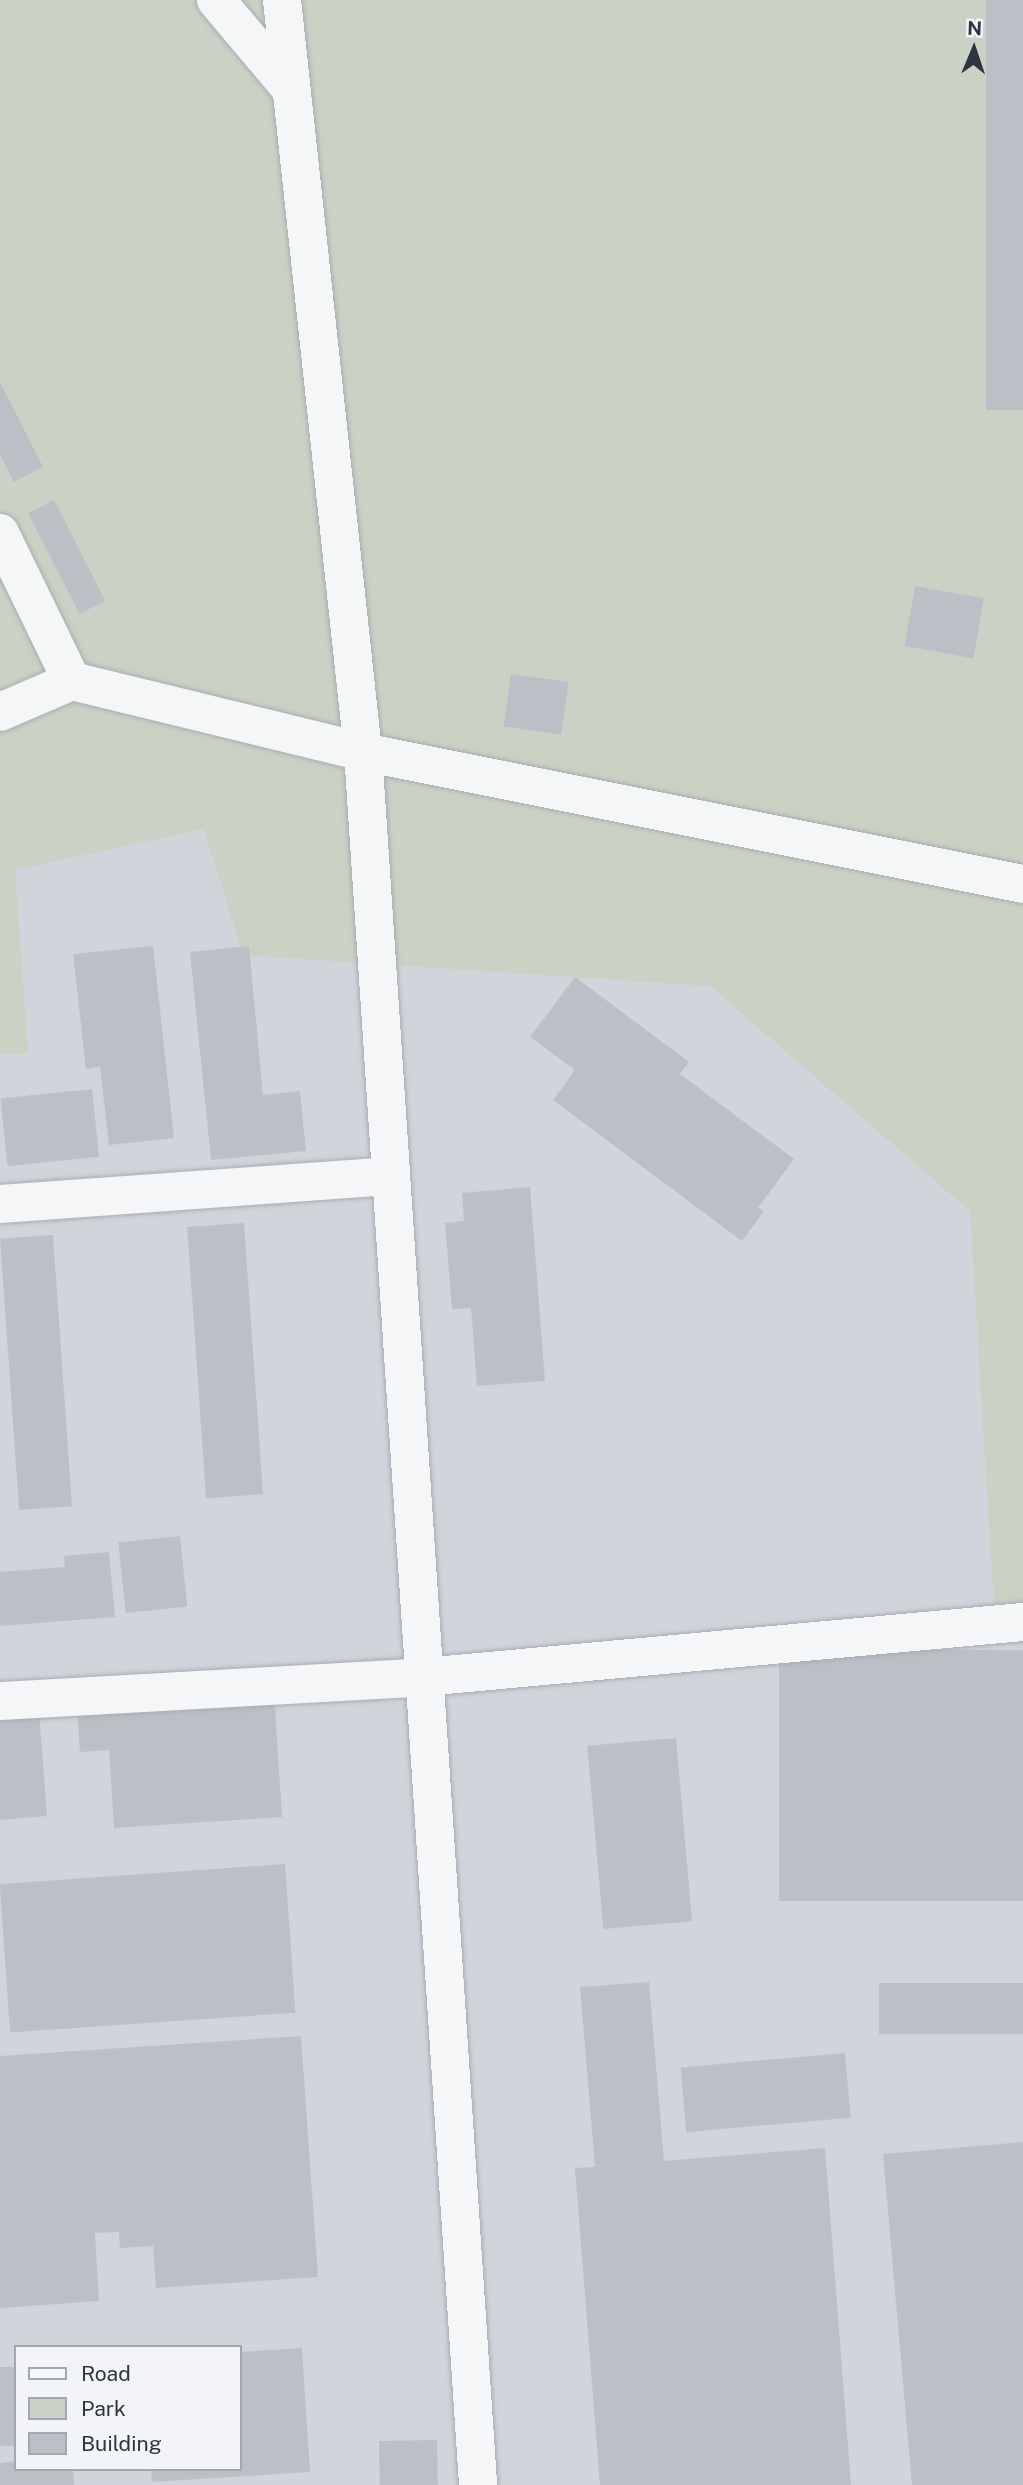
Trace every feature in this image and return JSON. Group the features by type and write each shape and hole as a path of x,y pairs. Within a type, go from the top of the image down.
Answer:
{"lane":[{"path":"216,0 290,88"},
{"path":"282,0 363,752 478,2485"},
{"path":"0,533 72,681"},
{"path":"0,712 72,681 363,752 1023,884"},
{"path":"0,1204 391,1177"},
{"path":"0,1701 424,1677 1023,1622"}],"shaded area":[{"path":"0,0 1023,0 1023,2485 0,2485"}],"green space":[{"path":"0,0 1023,0 1023,1622 995,1624 970,1211 710,986 243,955 204,829 15,870 28,1053 0,1054"}],"building":[{"path":"986,0 1023,0 1023,410 986,410"},
{"path":"0,382 43,467 14,482 0,454"},
{"path":"54,500 105,601 79,614 28,513"},
{"path":"915,586 984,598 973,658 904,646"},
{"path":"511,674 568,682 561,735 504,726"},
{"path":"153,946 174,1138 109,1145 100,1067 86,1069 73,954"},
{"path":"249,946 263,1095 300,1091 306,1151 211,1160 190,952"},
{"path":"575,977 689,1062 680,1074 794,1159 758,1208 764,1211 742,1241 553,1100 575,1070 530,1037"},
{"path":"92,1089 99,1157 8,1166 1,1099"},
{"path":"530,1187 545,1381 477,1386 471,1308 452,1309 445,1223 464,1221 462,1193"},
{"path":"244,1223 263,1494 206,1498 187,1227"},
{"path":"53,1235 72,1506 19,1510 0,1239"},
{"path":"180,1536 187,1607 126,1613 118,1542"},
{"path":"109,1552 115,1617 0,1626 0,1572 65,1567 64,1556"},
{"path":"779,1650 1023,1650 1023,1901 779,1901"},
{"path":"274,1691 282,1817 114,1828 109,1750 80,1752 77,1703"},
{"path":"39,1711 47,1816 0,1820 0,1713"},
{"path":"676,1738 692,1921 603,1929 587,1746"},
{"path":"285,1864 295,2013 10,2033 0,1884"},
{"path":"649,1982 664,2161 825,2148 851,2485 600,2485 575,2168 595,2167 580,1987"},
{"path":"879,1983 1023,1983 1023,2034 879,2034"},
{"path":"301,2036 318,2277 156,2288 153,2246 120,2248 119,2232 95,2233 99,2301 0,2308 0,2056"},
{"path":"845,2053 851,2118 686,2132 681,2067"},
{"path":"1023,2142 1023,2485 912,2485 883,2154"},
{"path":"302,2348 310,2472 152,2482 151,2471 242,2471 242,2352"},
{"path":"0,2367 14,2367 14,2446 0,2446"},
{"path":"437,2440 438,2485 380,2485 379,2441"},
{"path":"14,2461 14,2471 73,2471 74,2485 0,2485 0,2463"}]}
